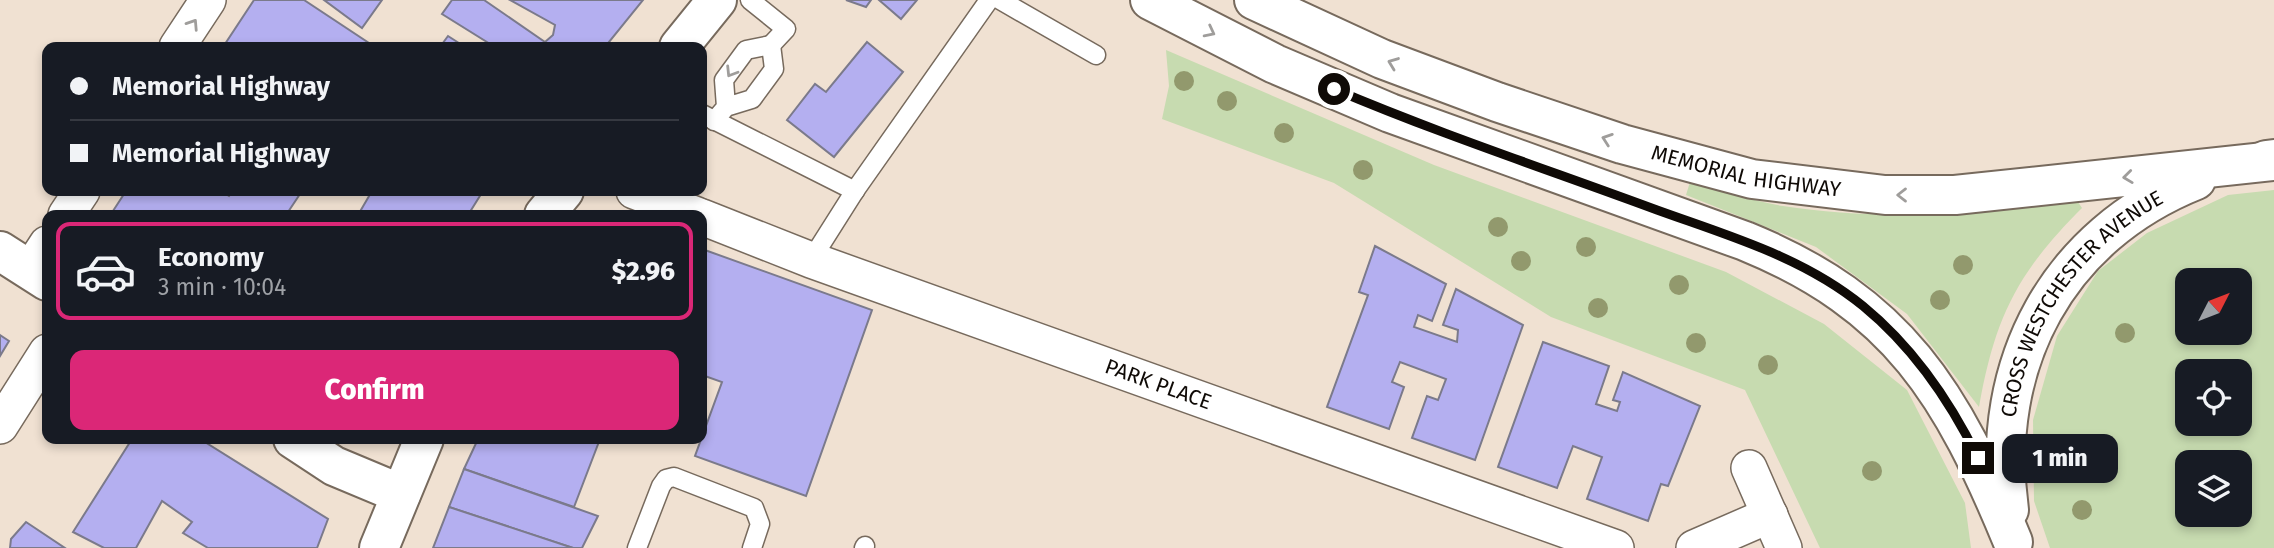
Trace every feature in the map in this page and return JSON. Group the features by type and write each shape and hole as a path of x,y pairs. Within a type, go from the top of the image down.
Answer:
{"main road":[{"path":"683,42 717,0"},
{"path":"1150,0 1275,64 1368,104 1745,241 1802,266 1832,284 1888,330 1933,382 1969,440 2014,545"},
{"name":"MEMORIAL HIGHWAY","path":"1254,0 1382,59 1497,102 1622,144 1752,178 1885,195 1955,195 2265,161"},
{"name":"CROSS WESTCHESTER AVENUE","path":"2014,545 2007,467 2010,403 2028,338 2043,309 2082,255 2135,210 2171,190 2265,161"},
{"path":"548,210 560,196"},
{"path":"301,444 334,466 401,494"},
{"path":"379,548 422,444"}],"street":[{"path":"180,42 208,0"},
{"path":"647,196 684,210"},
{"name":"PARK PLACE","path":"707,219 811,260 1616,548"},
{"path":"0,426 42,360"},
{"path":"1749,468 1784,548"},
{"path":"1693,548 1770,515"}],"lane":[{"path":"714,114 724,79 747,50 771,45 786,29 750,0"},
{"path":"811,260 855,191 989,0"},
{"path":"999,0 1096,55"},
{"path":"714,114 752,99 775,69 771,45"},
{"path":"714,114 855,191"},
{"path":"638,548 661,486 666,479 674,477 754,508 760,524 752,548"}],"green space":[{"path":"1166,50 1434,165 1726,272 1824,324 1907,390 1965,503 1971,548 1820,548 1745,390 1551,317 1334,183 1162,119 1169,86"},
{"path":"1690,182 1771,204 1819,211 1930,214 2004,209 2076,199 2082,208 2041,254 2012,298 1993,347 1979,407 1907,314 1816,247 1686,195"},
{"path":"2274,190 2274,548 2050,548 2034,501 2033,420 2057,336 2098,271 2147,233 2228,195"}],"building":[{"path":"254,0 304,0 367,42 226,42"},
{"path":"324,0 382,0 362,28"},
{"path":"452,0 484,0 545,42 487,42 442,14"},
{"path":"510,0 643,0 609,42 545,42 553,35 555,25"},
{"path":"846,0 871,0 866,7"},
{"path":"879,0 917,0 901,19"},
{"path":"448,36 457,42 444,42"},
{"path":"867,42 903,72 834,157 787,120 815,84 826,92"},
{"path":"123,196 299,196 289,210 114,210"},
{"path":"369,196 480,196 471,210 361,210"},
{"path":"1375,246 1446,284 1432,321 1418,315 1414,327 1457,342 1458,330 1443,325 1456,289 1523,325 1475,460 1412,438 1427,396 1438,400 1446,379 1400,362 1392,382 1404,387 1389,429 1327,407 1368,295 1359,292"},
{"path":"707,251 872,310 806,496 695,456 699,444 707,444 707,423 722,382 707,377"},
{"path":"0,335 9,341 0,356"},
{"path":"1543,342 1609,366 1596,404 1617,411 1620,402 1613,400 1623,372 1700,406 1668,486 1661,484 1648,521 1587,499 1602,457 1573,446 1557,488 1498,467"},
{"path":"129,444 208,444 328,519 317,548 208,548 183,533 192,522 162,501 136,548 104,548 73,532"},
{"path":"476,444 598,444 574,507 464,469"},
{"path":"464,469 598,516 582,548 573,548 449,507"},
{"path":"449,507 573,548 433,548"},
{"path":"26,522 65,548 10,548 11,539"}],"route":[{"path":"1334,89 1390,113 1745,241 1802,266 1863,306 1913,356 1952,411 1978,458"}]}
